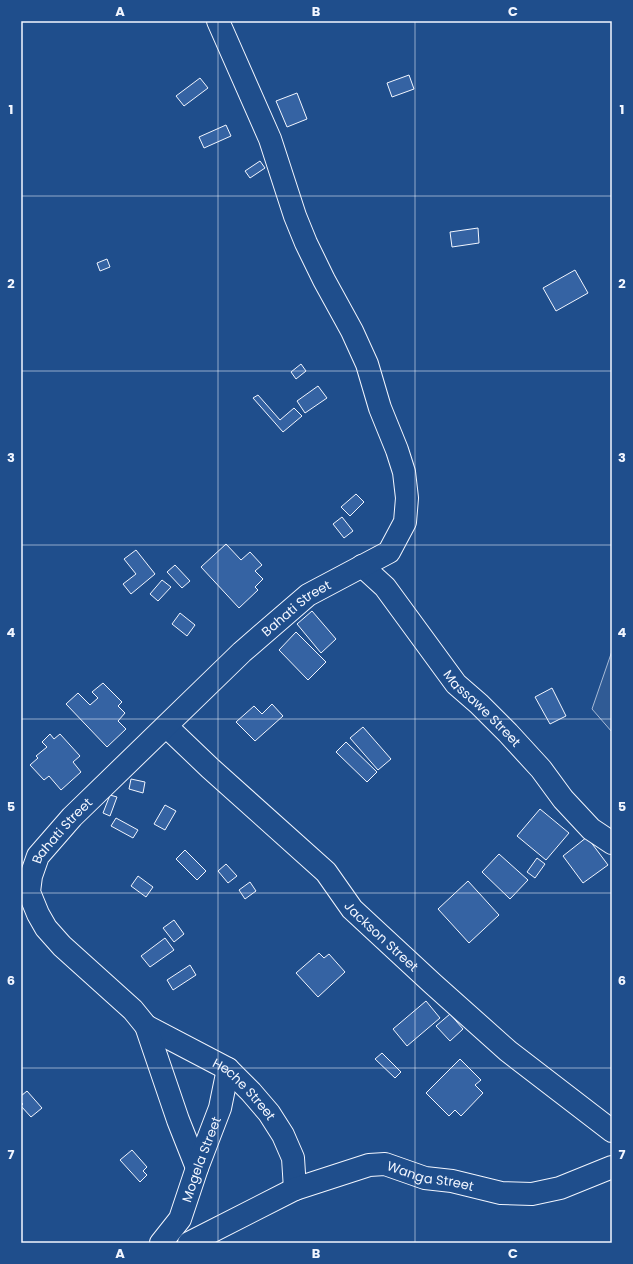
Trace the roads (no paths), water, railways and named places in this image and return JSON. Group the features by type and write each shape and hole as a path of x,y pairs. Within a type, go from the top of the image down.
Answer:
{"street":[{"name":"Bahati Street","path":"197,1168 178,1120 146,1026 133,1010 62,946 46,928 38,914 29,892 30,876 38,856 72,817 242,652 308,596 389,552 405,522 407,498 404,472 380,408 367,364 352,331 306,243 295,216 270,139 218,21"},
{"name":"Massawe Street","path":"362,566 385,587 456,684 479,704 508,733 541,769 563,799 591,829 612,843"},
{"name":"Jackson Street","path":"166,726 210,768 326,872 352,909 432,984 508,1051 612,1131"},
{"name":"Heche Street","path":"146,1026 228,1070 251,1092 269,1113 283,1135 293,1158 295,1189"},
{"name":"Mogela Street","path":"161,1243 180,1219 197,1168 220,1108 228,1070"},
{"name":"Wanga Street","path":"189,1243 295,1189 369,1165 385,1164 425,1178 452,1181 501,1193 532,1194 560,1188 612,1168"}]}
